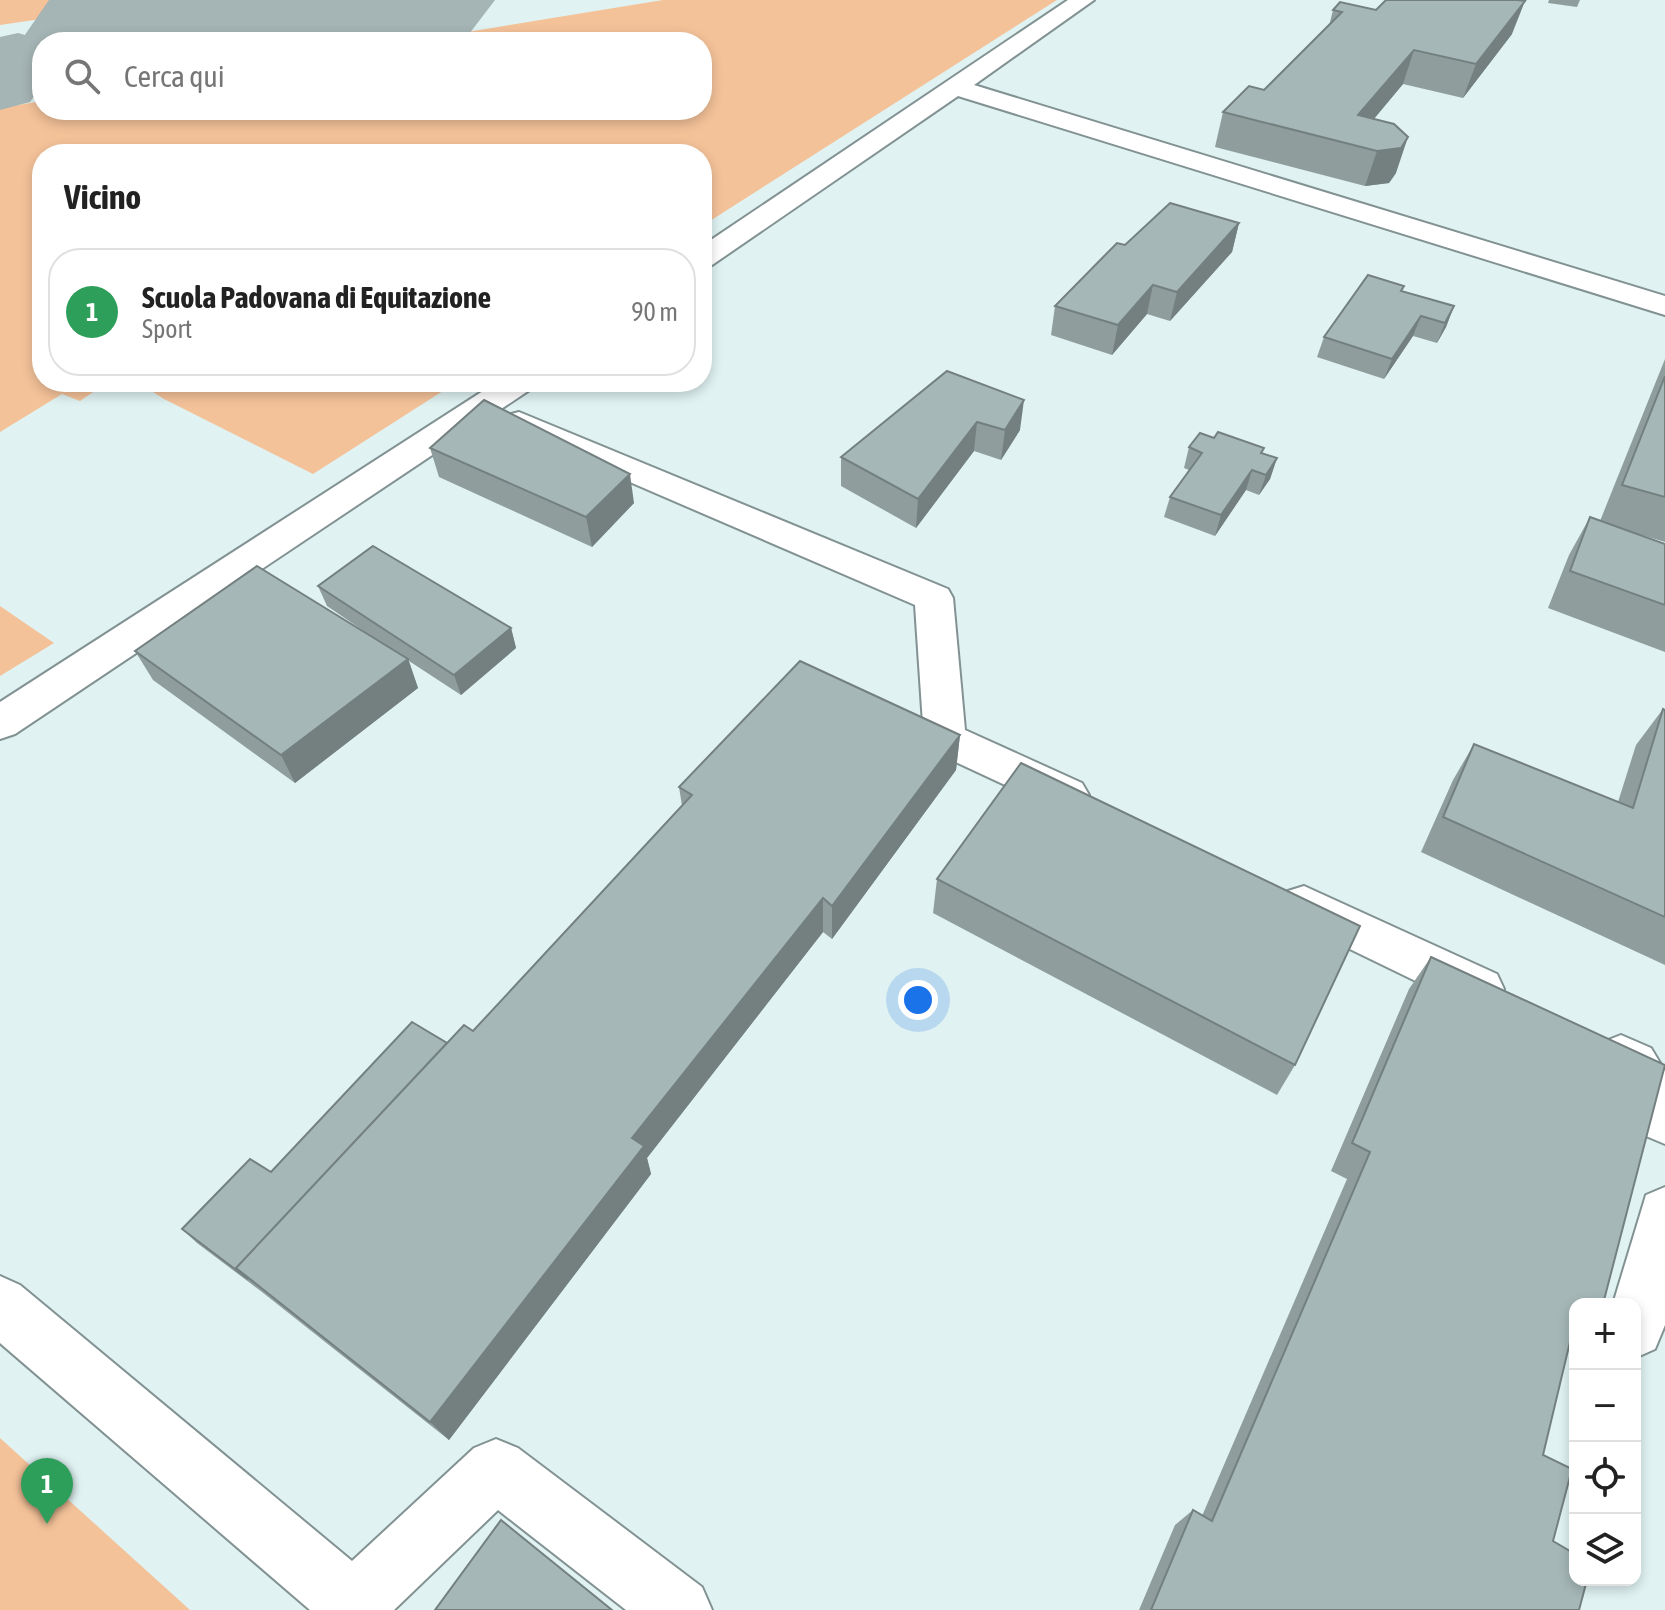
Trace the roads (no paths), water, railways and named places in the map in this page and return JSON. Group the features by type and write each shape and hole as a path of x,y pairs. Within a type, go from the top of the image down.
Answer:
{"street":[{"path":"712,252 1083,0"},
{"path":"957,88 1665,306"},
{"path":"0,723 504,392"},
{"path":"483,406 934,598 945,739 1102,812"},
{"path":"1260,885 1518,1007"},
{"path":"1590,1043 1633,1064 1665,1119"},
{"path":"1641,1306 1665,1214"},
{"path":"0,1305 353,1604 496,1470 679,1610"}],"place":[{"name":"Scuola Padovana di Equitazione","path":"47,1524"}]}
